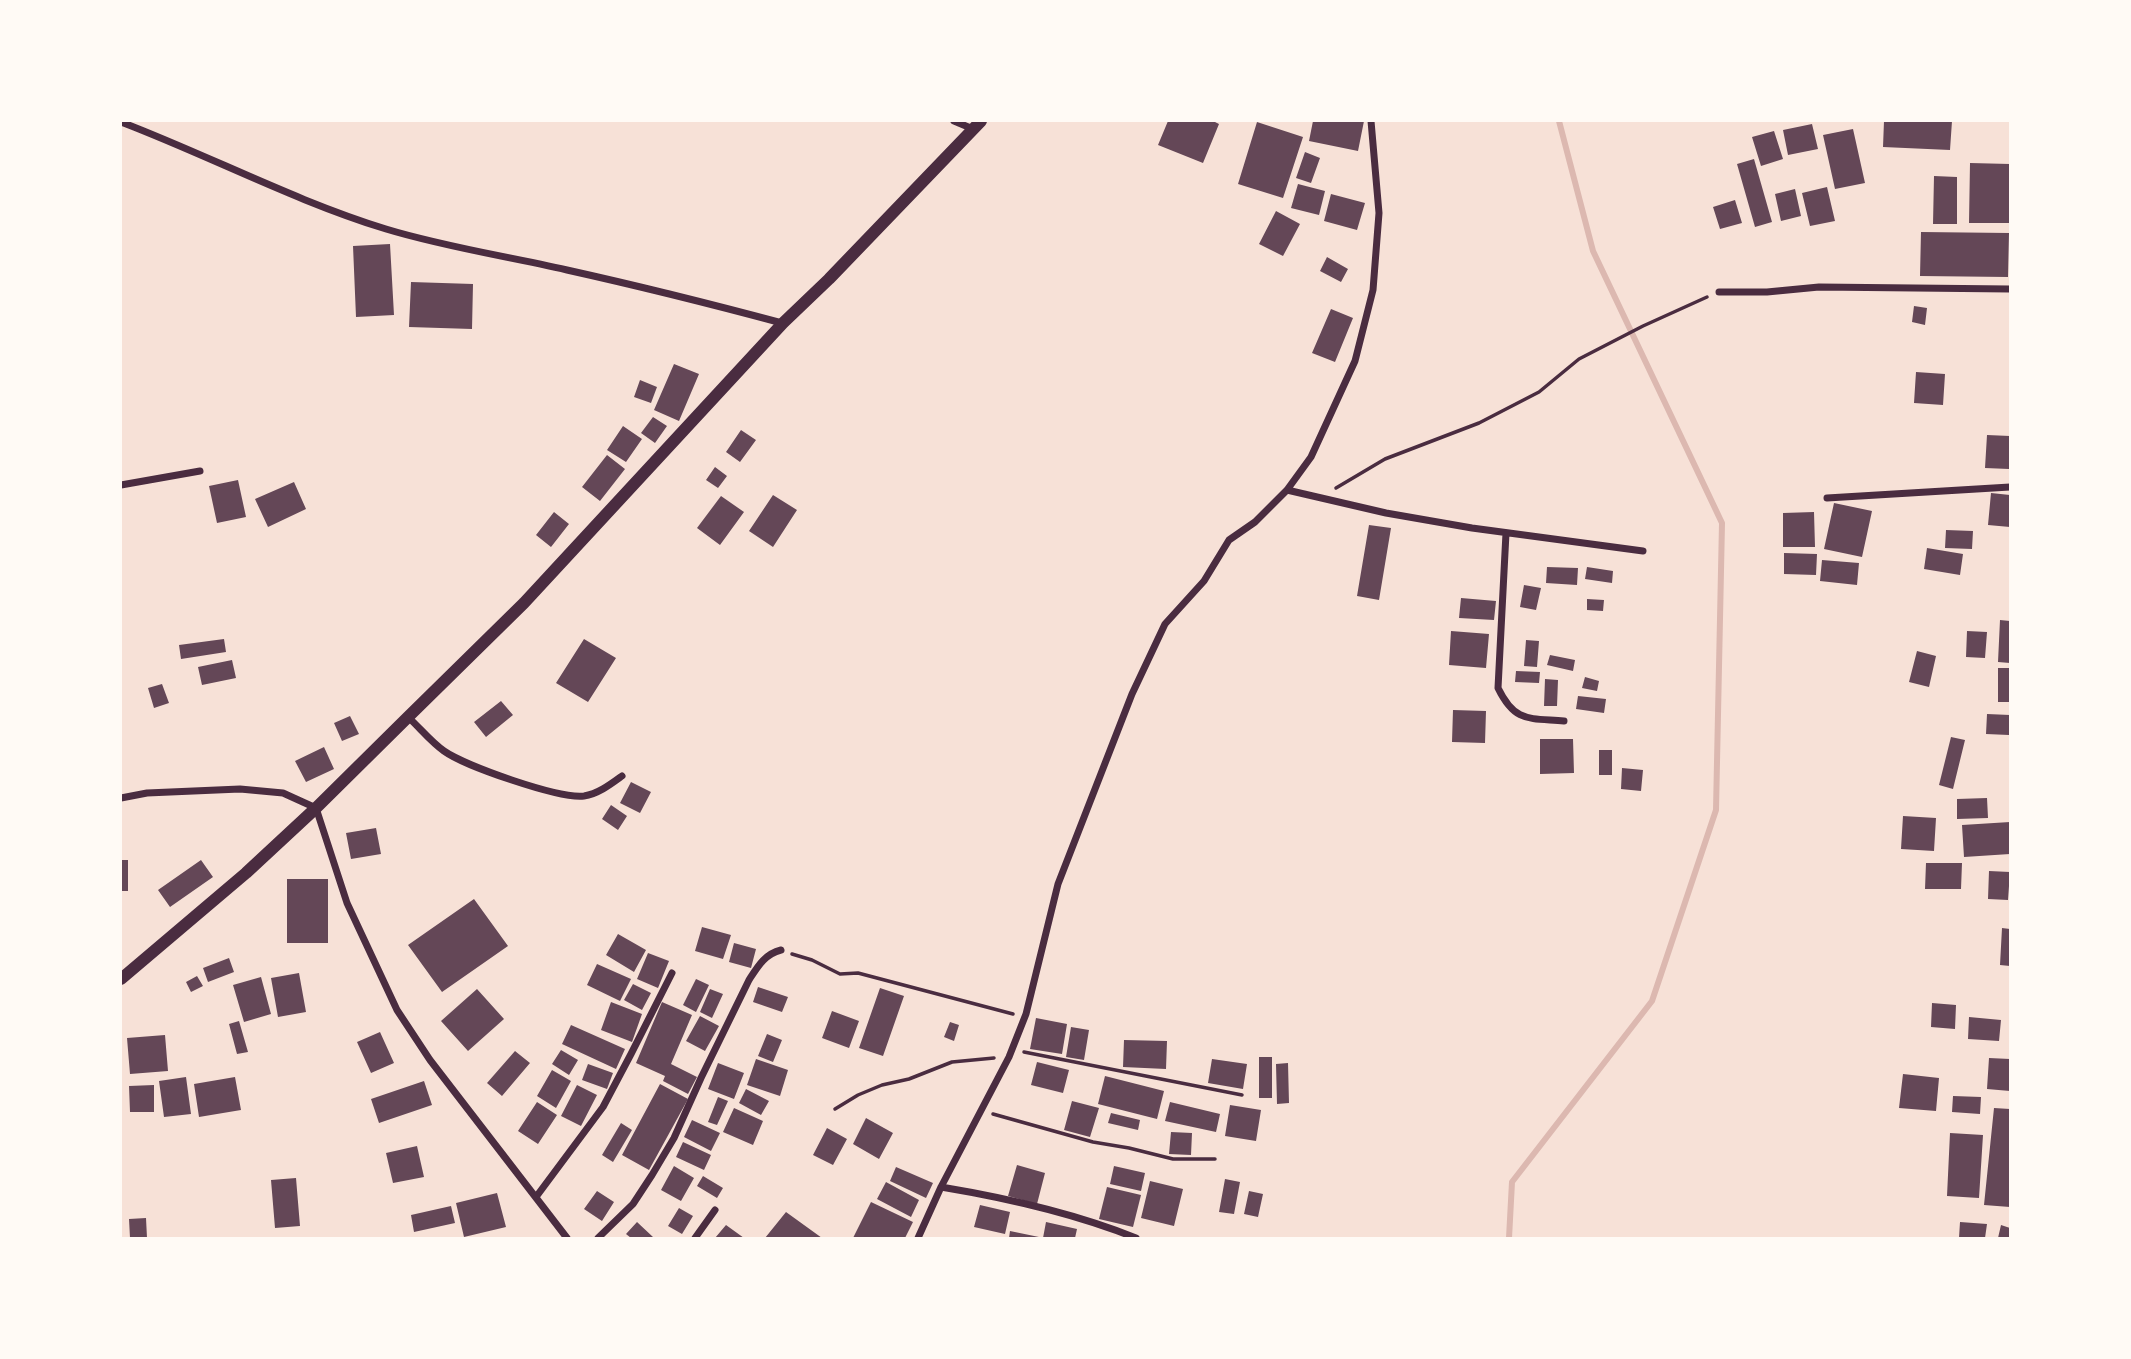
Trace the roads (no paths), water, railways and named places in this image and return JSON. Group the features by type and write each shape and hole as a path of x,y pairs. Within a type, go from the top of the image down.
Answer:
{"street":[{"path":"954,121 977,125"},
{"path":"921,1237 941,1187 1010,1053 1026,1014 1058,884 1132,694 1165,624 1204,581 1228,540 1255,522 1287,490 1311,457 1355,361 1373,290 1379,213 1371,121"},
{"path":"121,122 319,205 388,230 623,282 783,323"},
{"path":"121,979 246,873 316,808 524,603 783,323 977,125"},
{"path":"1719,292 1768,292 1819,287 2010,289"},
{"path":"121,485 200,471"},
{"path":"1827,498 2010,486"},
{"path":"1287,490 1386,513 1506,533 1643,551"},
{"path":"1506,533 1498,688 1513,712 1523,717 1564,721"},
{"path":"408,718 445,752 474,766 564,795 584,796 603,789 622,776"},
{"path":"121,798 147,793 240,789 283,793 316,808 347,903 397,1010 430,1060 567,1238"},
{"path":"598,1238 633,1204 652,1175 674,1138 749,980 758,965 770,953 781,950"},
{"path":"536,1197 603,1107 671,973"},
{"path":"941,1187 989,1195 1058,1212 1136,1238"},
{"path":"695,1238 715,1210"}],"waterway":[{"path":"1509,1238 1512,1182 1652,1001 1716,810 1722,523 1593,251 1559,121"}]}
